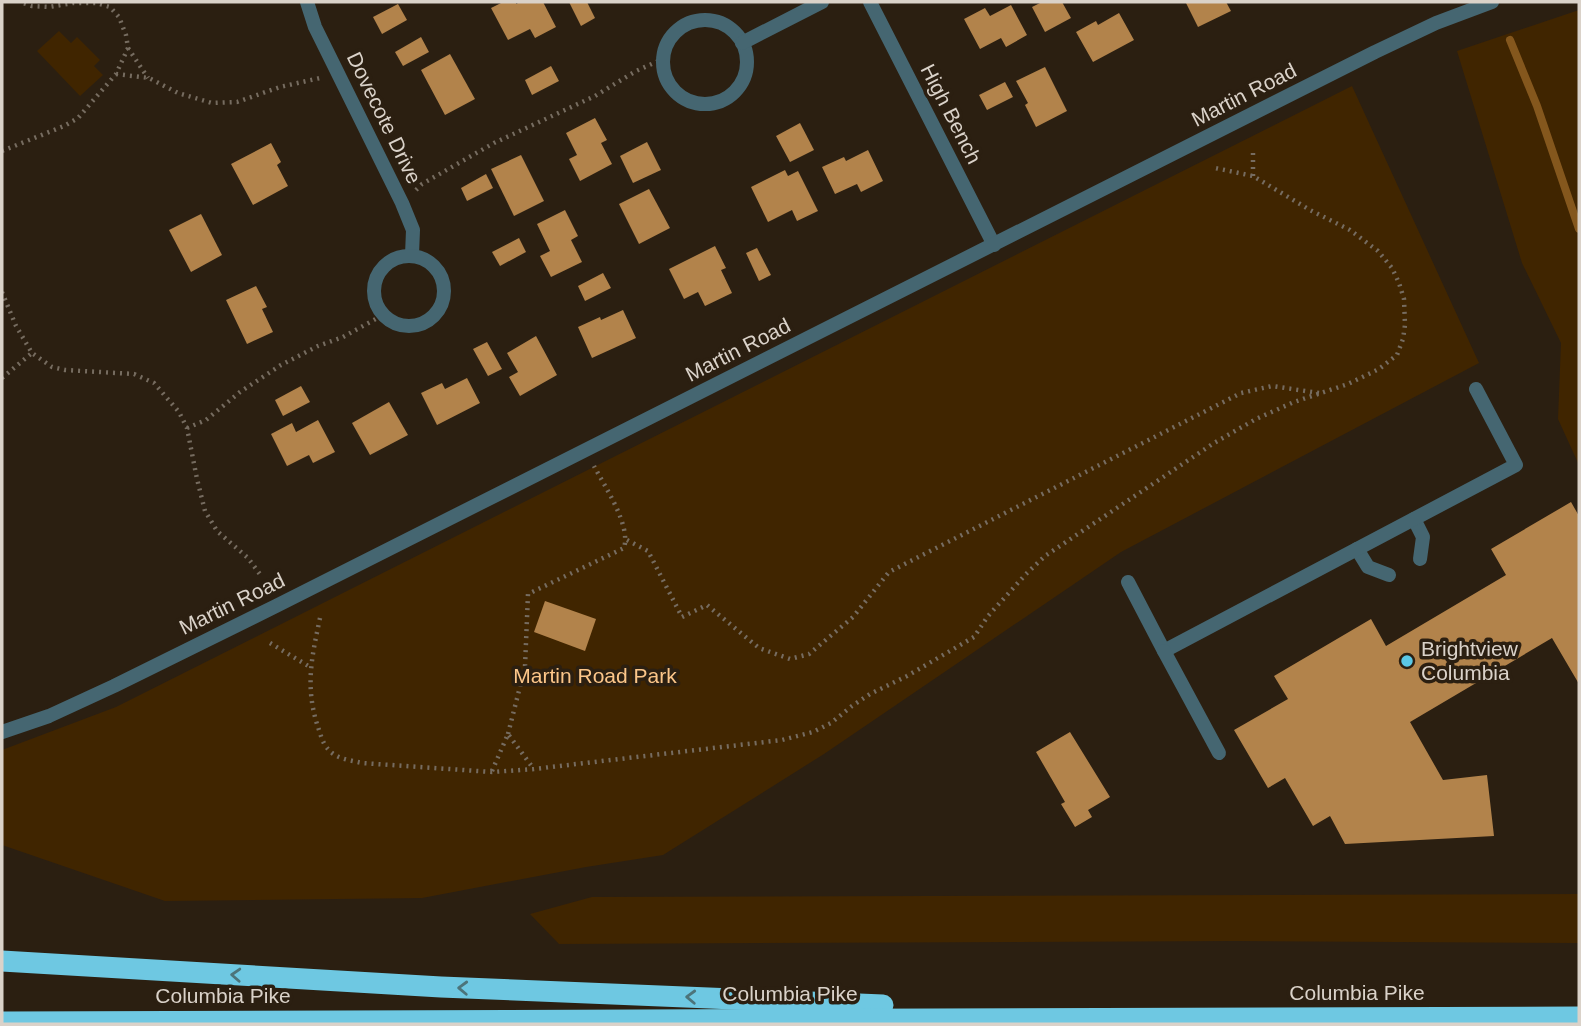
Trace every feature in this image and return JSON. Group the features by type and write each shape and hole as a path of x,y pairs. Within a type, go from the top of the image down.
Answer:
{"highway":[{"path":"2,961 441,987 1200,1018"},
{"name":"Columbia Pike","path":"2,1021 1579,1017"}],"street":[{"name":"Dovecote Drive","path":"307,2 315,27 402,203 413,230 412,255"},
{"path":"742,43 822,2"},
{"name":"High Bench","path":"870,2 994,245"},
{"name":"Martin Road","path":"2,732 48,716 114,686 1387,46 1436,23 1492,2"},
{"path":"706,20 722,24 734,32 742,43 747,58 746,72 740,85 725,100 708,105 690,102 677,94 666,79 663,59 667,43 677,30 689,23 706,20"},
{"path":"412,255 425,259 435,267 445,290 437,313 425,323 410,327 395,324 383,315 374,299 373,287 385,264 399,257 412,255"},
{"path":"1164,651 1517,465 1476,389"},
{"path":"1414,519 1423,537 1420,559"},
{"path":"1357,549 1368,567 1389,575"},
{"path":"1128,582 1219,752"}],"path":[{"path":"20,2 49,7 74,3 96,3 110,7 120,17 128,48 149,78"},
{"path":"2,151 78,118 117,74 128,48"},
{"path":"402,203 422,184 494,143 595,96 636,71 663,59"},
{"path":"117,74 149,78 178,93 212,103 237,102 337,72"},
{"path":"1252,176 1253,149"},
{"path":"320,618 310,667 309,685 313,710 327,749 341,758 362,763 492,772 534,769 782,740 813,732 831,723 870,694 974,637 988,617 1045,556 1214,443 1256,419 1348,384 1378,369 1397,355 1405,326 1404,299 1392,268 1378,251 1350,229 1310,210 1252,176 1215,168"},
{"path":"2,292 16,326 32,353 51,367 134,374 154,383 178,412 187,428 205,511 217,531 248,558 262,577"},
{"path":"187,428 206,419 281,365 343,337 383,315"},
{"path":"2,378 32,353"},
{"path":"627,540 648,551 682,617 707,605 759,648 790,659 809,654 853,617 889,572 1241,393 1272,386 1320,393"},
{"path":"492,772 508,734 526,667 528,594 624,548 627,540 624,525 586,450"},
{"path":"270,643 310,667"},
{"path":"508,734 534,769"}],"green space":[{"path":"1579,10 1579,465 1558,419 1561,343 1522,263 1457,51"},
{"path":"59,31 71,43 77,37 100,60 94,66 103,75 80,96 37,51"},
{"name":"Martin Road Park","path":"1352,86 1479,363 1121,552 824,754 663,855 422,898 165,901 2,845 2,750 116,707"},
{"path":"1579,894 1579,943 1235,941 559,944 530,914 592,897"}],"building":[{"path":"503,2 543,2 556,27 535,38 530,29 508,40 491,8"},
{"path":"569,2 587,2 595,18 581,26"},
{"path":"1042,2 1062,2 1071,18 1045,32 1032,7"},
{"path":"1226,2 1231,11 1198,27 1186,3"},
{"path":"398,4 407,20 382,34 373,17"},
{"path":"1011,5 1027,35 1006,47 1001,38 980,49 964,19 985,8 990,16"},
{"path":"1119,13 1134,40 1093,62 1076,32 1096,21 1098,25"},
{"path":"421,37 429,52 403,66 395,52"},
{"path":"450,54 475,99 445,115 421,70"},
{"path":"551,66 559,81 532,95 525,80"},
{"path":"1045,67 1067,111 1036,127 1025,105 1028,103 1016,81"},
{"path":"1005,82 1013,97 987,110 979,95"},
{"path":"595,118 607,140 601,143 612,164 580,181 569,159 577,155 566,133"},
{"path":"800,123 814,150 790,162 776,136"},
{"path":"647,142 661,170 633,183 620,156"},
{"path":"271,143 281,162 277,165 288,186 253,205 231,164"},
{"path":"868,150 883,181 861,192 857,184 835,194 822,167 844,157 846,161"},
{"path":"521,155 544,201 514,216 491,169"},
{"path":"785,170 788,176 798,171 818,211 797,221 792,210 768,222 751,187"},
{"path":"486,174 493,188 467,201 461,188"},
{"path":"649,189 670,228 639,244 619,204"},
{"path":"565,210 578,236 571,240 582,262 551,277 540,256 550,251 537,224"},
{"path":"201,214 222,255 191,272 169,230"},
{"path":"519,238 526,252 500,266 492,252"},
{"path":"715,246 726,268 721,270 732,293 705,306 698,292 684,299 669,269"},
{"path":"757,248 771,275 759,281 746,253"},
{"path":"603,273 611,288 585,301 578,286"},
{"path":"256,286 267,307 262,309 273,332 247,344 226,300"},
{"path":"623,310 636,338 592,358 578,327"},
{"path":"536,336 557,375 520,396 509,377 518,372 507,353"},
{"path":"487,342 502,369 488,376 473,349"},
{"path":"467,378 480,403 437,425 421,393 442,383 445,389"},
{"path":"301,386 310,402 283,416 275,400"},
{"path":"389,402 408,435 370,455 352,423"},
{"path":"318,420 335,452 313,463 309,455 287,466 271,434 292,423 296,432"},
{"name":"Brightview Columbia","path":"1571,502 1579,516 1579,684 1552,638 1410,722 1443,780 1487,775 1494,836 1345,844 1330,816 1313,826 1285,778 1268,788 1234,730 1288,699 1274,676 1371,619 1386,646 1506,575 1491,549"},
{"path":"545,601 596,619 585,651 534,632"},
{"path":"1070,732 1110,797 1088,810 1092,817 1075,827 1061,804 1065,802 1036,752"}],"waterway":[{"path":"1510,40 1537,106 1579,229"}],"place":[{"name":"Brightview Columbia","path":"1407,661"}]}
